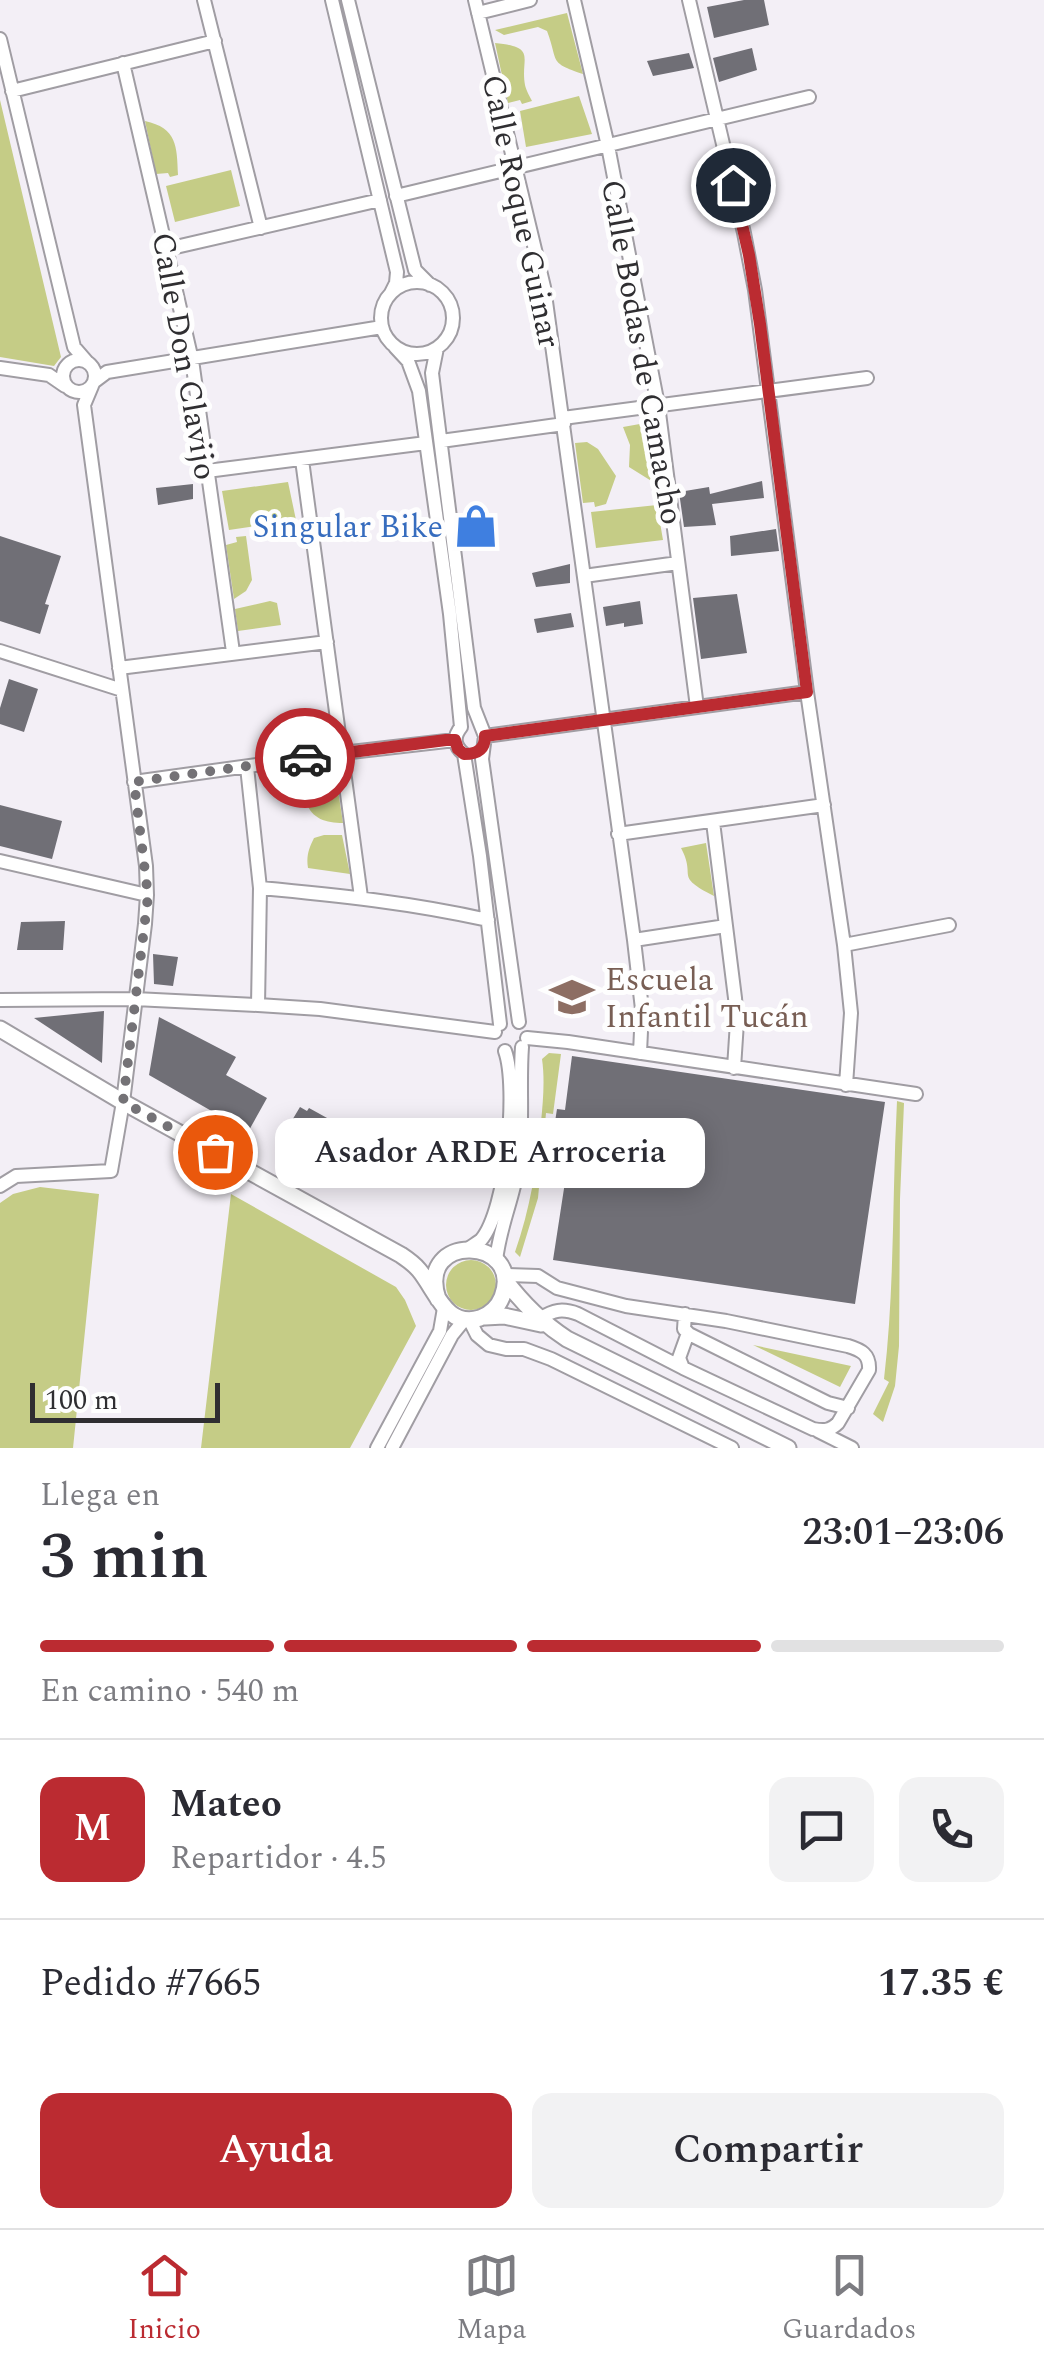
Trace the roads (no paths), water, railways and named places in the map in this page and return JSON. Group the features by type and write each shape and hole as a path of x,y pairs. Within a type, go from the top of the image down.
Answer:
{"street":[{"path":"204,0 261,228"},
{"path":"332,0 396,272 396,283 382,313 382,327 408,361 419,391 450,614 458,749 464,754 488,920 497,1043 509,1062 508,1135 494,1214 480,1241 439,1266 434,1286 441,1304 440,1331 377,1448"},
{"path":"348,0 415,270 448,300 453,318 446,340 430,352 406,353 395,347"},
{"path":"476,6 530,0"},
{"name":"Calle Bodas de Camacho","path":"574,0 608,146 658,405 698,707"},
{"path":"689,0 747,244 769,392 844,945 851,1013 846,1085"},
{"name":"Calle Roque Guinar","path":"476,6 544,286 634,940 642,1009 640,1053"},
{"path":"0,39 74,347 98,380"},
{"path":"12,91 214,42"},
{"name":"Calle Don Clavijo","path":"123,63 192,360 233,652"},
{"path":"396,196 809,97"},
{"path":"167,249 380,200"},
{"path":"391,294 406,284 430,285"},
{"path":"74,347 63,376 70,389 84,392 98,380 382,327"},
{"path":"437,348 432,374 519,1022"},
{"path":"50,375 78,360 89,364"},
{"path":"0,368 50,375 84,404 148,896 111,1171 16,1176 0,1186"},
{"path":"441,440 658,405 867,378"},
{"path":"84,404 98,380"},
{"path":"207,471 426,443"},
{"path":"302,460 361,897"},
{"path":"584,576 678,563"},
{"path":"119,668 327,642"},
{"path":"0,651 122,690"},
{"path":"482,736 807,692"},
{"path":"134,782 458,733 470,724 482,736"},
{"path":"464,754 478,752 482,736"},
{"path":"247,767 260,888 258,1005"},
{"path":"618,834 824,805"},
{"path":"713,822 737,1022 734,1068"},
{"path":"0,860 148,896"},
{"path":"260,888 361,897 488,920"},
{"path":"844,945 949,924"},
{"path":"634,940 726,926"},
{"path":"0,1000 134,999 258,1005 498,1028 509,1020 525,1028 520,1152 514,1191 499,1238 504,1292 499,1304 473,1318 452,1336 392,1448"},
{"path":"0,1029 123,1102 401,1255 416,1267 441,1304 456,1317 504,1316 542,1322"},
{"path":"505,1051 514,1052 524,1043 640,1053 916,1094"},
{"path":"401,1255 417,1258 482,1251 542,1322 594,1354 788,1448"},
{"path":"502,1272 538,1276 557,1288 601,1300 859,1349 869,1361 868,1370 848,1408 832,1429 824,1431 806,1425"},
{"path":"542,1322 551,1311 564,1309 852,1448"},
{"path":"685,1314 684,1329 688,1333 828,1403 848,1408"},
{"path":"473,1318 477,1335 490,1345 524,1349 551,1359 732,1448"},
{"path":"683,1368 679,1358 688,1333"}],"place":[{"name":"Singular Bike","path":"476,526"},
{"name":"Escuela Infantil Tucán","path":"572,997"},
{"name":"Asador ARDE Arroceria","path":"215,1152"}]}
